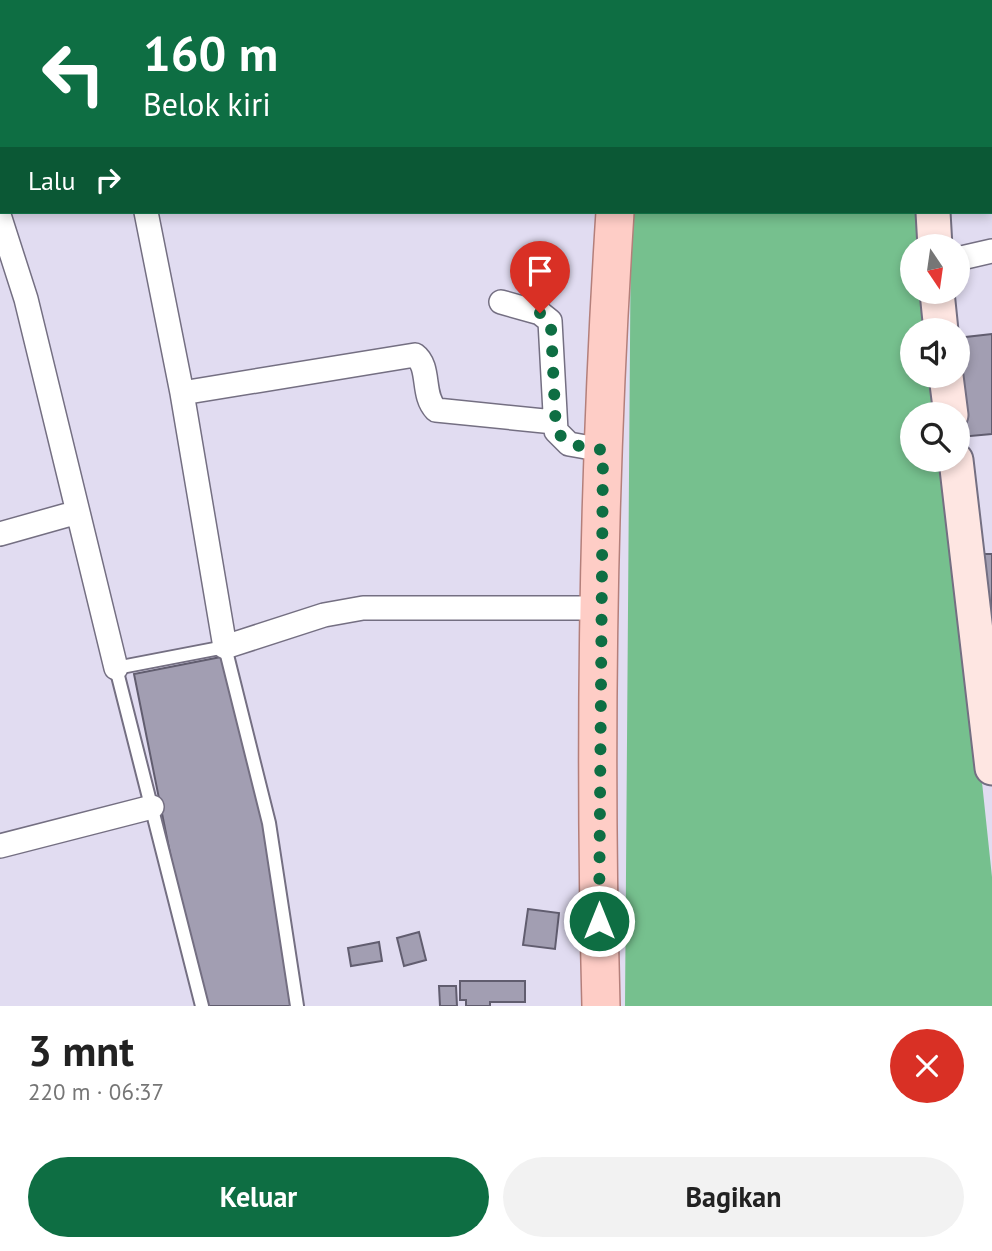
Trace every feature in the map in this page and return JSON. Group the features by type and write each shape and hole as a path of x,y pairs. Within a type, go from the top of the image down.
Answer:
{"main road":[{"path":"601,1006 599,608 603,450 615,214"}],"street":[{"path":"146,214 182,393 225,647 324,615 363,608 599,608"},
{"path":"933,214 934,234"},
{"path":"0,218 26,299 116,668"},
{"path":"970,256 992,251"},
{"path":"501,302 540,313 550,321 554,422 561,440 603,450"},
{"path":"182,393 415,355 422,363 426,396 436,410 554,422"},
{"path":"957,472 991,751"},
{"path":"0,534 78,512"},
{"path":"0,846 152,807"}],"lane":[{"path":"202,1006 116,668 225,647 269,822 297,1006"}],"green space":[{"path":"631,214 922,214 925,234 900,234 900,304 932,304 934,318 900,318 900,388 941,388 943,402 900,402 900,472 949,472 992,877 992,1006 625,1006"}],"building":[{"path":"992,334 992,434 970,436 970,402 957,402 955,388 970,388 970,337"},
{"path":"981,554 992,554 992,645"},
{"path":"226,656 273,866 294,1006 207,1006 177,888 134,674"},
{"path":"528,909 559,913 555,949 523,945"},
{"path":"419,932 426,960 404,966 397,938"},
{"path":"379,942 382,961 351,966 348,948"},
{"path":"460,981 525,981 525,1002 490,1002 490,1006 466,1006 466,1000 460,1000"},
{"path":"439,986 456,986 457,1006 440,1006"}],"route":[{"path":"540,313 550,321 551,327 556,431 561,440 569,444 603,450 599,608 599,921"}]}
